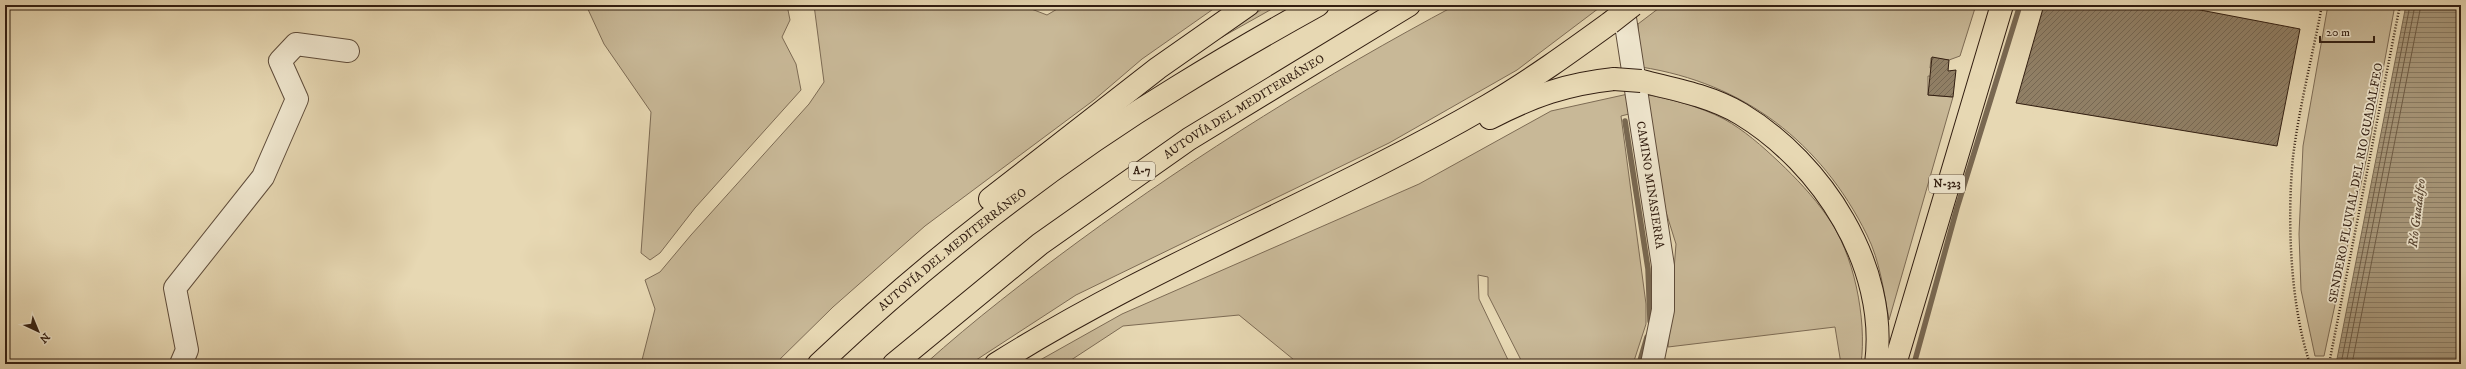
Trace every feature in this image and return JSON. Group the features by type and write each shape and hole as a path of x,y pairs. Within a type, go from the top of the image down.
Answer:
{"highway":[{"path":"931,266 984,203 1158,68 1248,5"},
{"name":"AUTOVÍA DEL MEDITERRÁNEO","path":"819,364 931,266 1002,208 1090,145 1178,86 1318,5"},
{"name":"AUTOVÍA DEL MEDITERRÁNEO","path":"894,364 1040,244 1188,138 1409,5"},
{"path":"996,364 1034,340 1116,295 1400,153 1487,106 1554,64 1633,5"},
{"name":"N-323","path":"1895,364 2002,5"},
{"path":"1400,153 1444,142 1539,95 1578,83 1614,79 1641,81 1692,93 1740,113 1780,141 1810,172 1838,208 1859,251 1872,294 1879,343 1876,364"}],"street":[{"name":"CAMINO MINASIERRA","path":"1623,5 1663,266 1663,310 1652,364"},
{"path":"181,364 187,350 175,288 263,177 297,100 280,61 296,44 348,51"}],"path":[{"path":"2315,364 2309,361 2300,333 2290,250 2293,157 2322,5"},
{"name":"SENDERO FLUVIAL DEL RIO GUADALFEO","path":"2329,364 2400,5"}],"shaded area":[{"path":"586,5 787,5 790,20 782,37 796,64 801,90 695,208 660,253 650,260 641,253 651,112 604,44"},
{"path":"814,5 1021,5 1047,15 1064,5 1219,5 1142,59 1094,100 925,226 833,307 775,364 641,364 655,309 645,280 660,272 691,235 809,104 824,82"},
{"path":"1268,5 1279,5 1222,37"},
{"path":"1456,5 1603,5 1517,70 1389,143 1076,295 970,364 925,364 981,316 1039,270 1124,208 1263,116 1359,59"},
{"path":"1663,5 1976,5 1960,56 1949,60 1931,58 1930,68 1940,68 1940,77 1928,76 1928,95 1953,97 1889,320 1878,266 1867,235 1848,202 1827,172 1802,145 1775,122 1746,103 1713,87 1678,75 1641,67 1638,24"},
{"path":"2328,5 2395,5 2368,151 2324,356 2315,356 2301,290 2299,234 2303,146"},
{"path":"1628,94 1629,114 1621,116 1646,304 1646,324 1633,364 1523,364 1488,295 1488,277 1478,275 1479,299 1510,364 1299,364 1239,315 1123,326 1065,364 1033,364 1122,314 1419,184 1551,111"},
{"path":"1643,94 1695,107 1714,114 1731,123 1773,156 1816,201 1836,231 1845,248 1851,267 1860,307 1862,327 1861,364 1841,364 1835,327 1668,347 1676,244 1660,193"}],"water":[{"name":"Río Guadalfeo","path":"2406,5 2461,5 2461,364 2336,364"}],"building":[{"path":"2044,5 2174,5 2300,29 2277,146 2016,103"},
{"path":"1932,57 1949,60 1948,71 1956,70 1953,97 1928,95"}],"waterway":[{"path":"1914,364 1957,208 2020,5"},
{"path":"1625,121 1648,269 1650,321"},
{"path":"1639,364 1647,337"}]}
